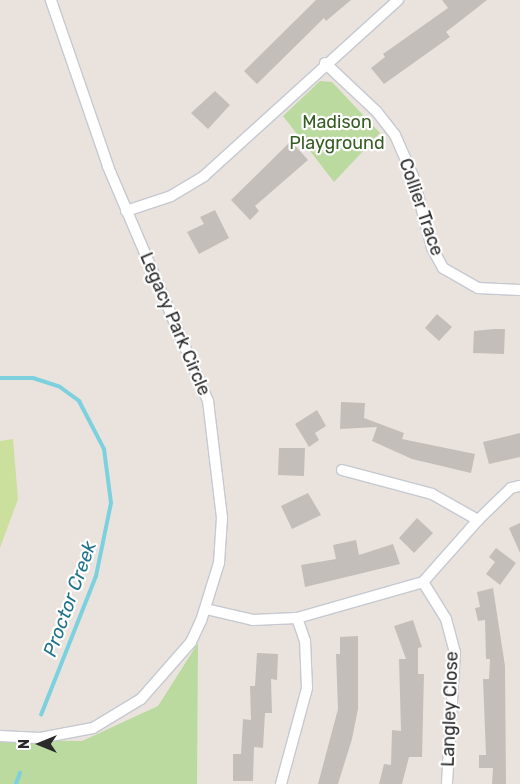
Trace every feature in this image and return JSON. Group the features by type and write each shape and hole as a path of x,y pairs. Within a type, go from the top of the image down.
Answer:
{"street":[{"name":"Legacy Park Circle","path":"0,736 65,736 118,715 164,675 191,642 206,609 219,563 222,518 208,401 126,211 51,0"},
{"path":"126,211 171,196 204,176 325,63 398,0"},
{"name":"Collier Trace","path":"325,63 377,112 395,136 413,176 432,248 444,268 478,288 520,290"},
{"path":"342,470 432,494 478,520"},
{"path":"206,609 253,620 297,618 423,582 478,520 510,488 520,486"},
{"name":"Langley Close","path":"423,582 446,619 455,652 447,784"},
{"path":"281,784 307,688 305,641 297,618"}],"green space":[{"name":"Madison Playground","path":"320,81 332,82 380,133 334,182 283,116"},
{"path":"13,439 18,499 0,548 0,441"},
{"path":"198,643 197,784 0,784 0,740 82,741 158,706"}],"building":[{"path":"316,0 351,0 326,21 324,18 257,84 244,71"},
{"path":"442,0 487,0 446,32 450,37 384,84 371,68 385,57 383,54 448,8"},
{"path":"215,91 230,105 208,129 191,113"},
{"path":"291,141 308,160 255,206 259,211 250,220 231,200"},
{"path":"215,210 229,238 199,254 187,232 204,224 200,217"},
{"path":"437,314 452,327 439,341 425,328"},
{"path":"505,329 504,354 473,353 474,331"},
{"path":"341,402 365,403 364,418 404,433 402,439 475,454 471,473 412,459 372,441 377,427 340,429"},
{"path":"317,410 326,426 315,433 319,440 309,447 295,424"},
{"path":"520,433 520,457 489,464 483,442"},
{"path":"279,448 305,448 304,476 278,475"},
{"path":"308,493 321,515 292,529 281,506"},
{"path":"417,518 433,533 414,553 399,538"},
{"path":"520,523 520,553 509,528"},
{"path":"356,540 359,555 393,544 400,564 305,587 301,565 336,559 333,545"},
{"path":"496,548 516,563 500,585 486,574 495,562 489,557"},
{"path":"493,588 505,666 506,784 492,784 493,768 479,768 479,755 486,755 483,679 489,679 490,659 486,659 485,620 478,621 475,608 480,607 477,592"},
{"path":"413,620 422,647 418,648 418,674 424,674 422,757 409,757 402,784 379,784 384,764 391,765 392,730 401,731 399,659 406,659 394,626"},
{"path":"358,636 358,709 352,739 338,784 318,784 338,709 336,654 340,654 340,637"},
{"path":"257,653 278,654 277,680 271,679 272,713 265,713 263,748 254,747 253,781 233,781 233,754 241,754 243,719 251,720 250,686 255,686"}],"waterway":[{"name":"Proctor Creek","path":"0,378 33,378 60,387 79,401 104,449 111,503 96,576 41,715"},
{"name":"Proctor Creek","path":"16,784 20,773"}]}
